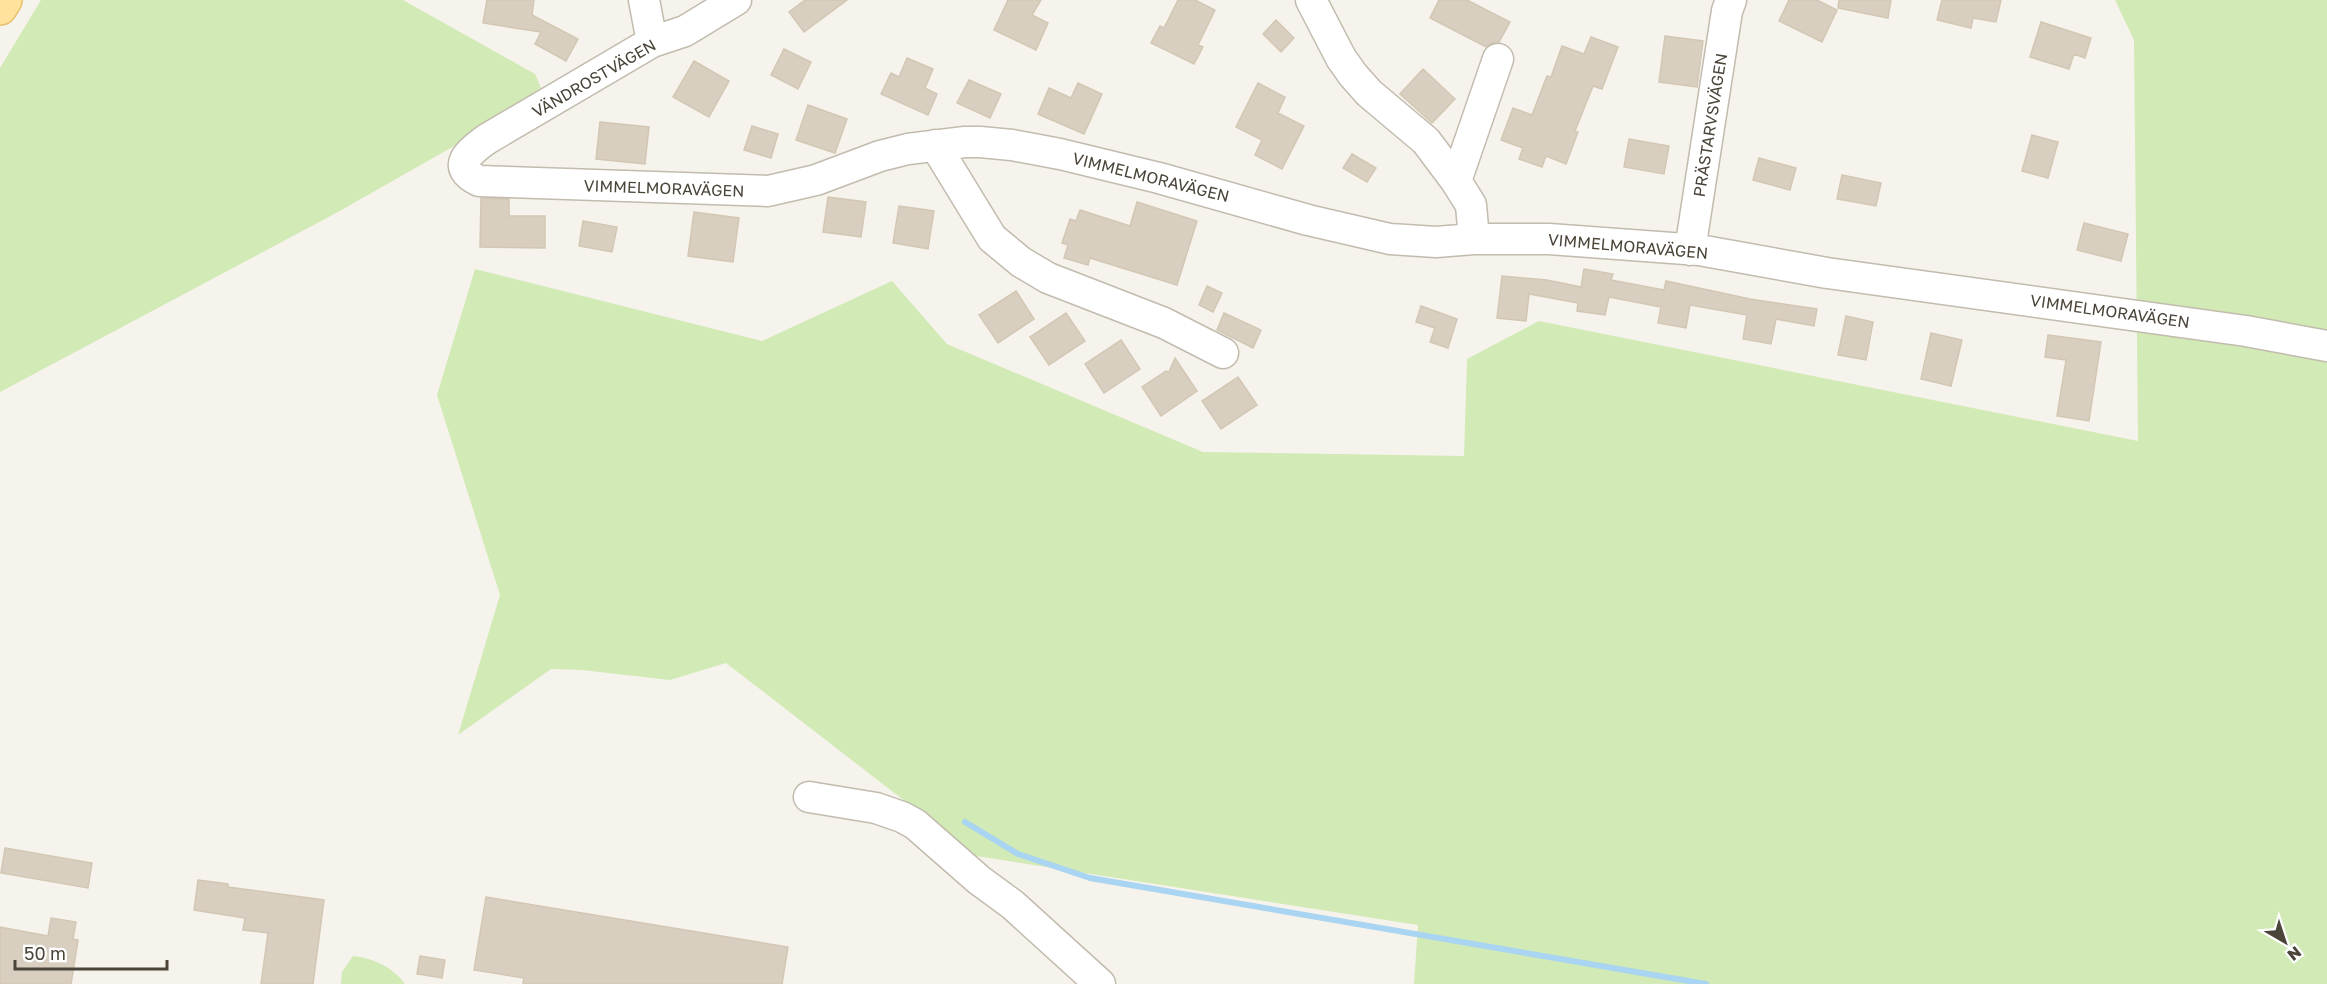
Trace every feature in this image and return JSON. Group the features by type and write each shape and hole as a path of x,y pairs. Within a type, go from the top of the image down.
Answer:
{"main road":[{"path":"0,8 5,0"}],"street":[{"path":"644,0 652,42"},
{"name":"VÄNDROSTVÄGEN","path":"464,168 464,159 479,145 652,42 685,31 736,0"},
{"path":"1311,0 1341,58 1353,75 1369,93 1426,141 1456,181 1470,205 1474,239"},
{"name":"PRÄSTARVSVÄGEN","path":"1690,250 1727,11 1731,0"},
{"path":"1456,181 1498,59"},
{"name":"VIMMELMORAVÄGEN","path":"464,168 468,176 479,181 768,191 816,180 880,156 934,145 980,142 1012,145 1159,178 1308,220 1390,238 1436,242 1474,239 1549,239 1690,250 1838,274 2235,329 2327,346"},
{"path":"934,145 992,238 1021,262 1048,278 1164,322 1222,353"},
{"path":"809,797 876,808 915,824 979,880 1013,905 1100,984"}],"green space":[{"path":"41,0 403,0 535,74 544,95 338,212 0,392 0,68"},
{"path":"2115,0 2327,0 2327,984 1414,984 1418,925 976,856 726,663 670,680 582,670 551,669 458,735 500,595 437,395 475,269 762,341 892,281 947,344 1203,452 1464,456 1467,359 1539,321 2138,441 2134,40"},
{"path":"353,956 382,964 405,984 341,984 342,972"}],"building":[{"path":"487,0 534,0 532,15 578,39 566,61 535,44 541,32 483,23"},
{"path":"805,0 847,0 804,32 789,12"},
{"path":"1008,0 1041,0 1032,15 1048,23 1036,50 994,30"},
{"path":"1178,0 1195,0 1215,10 1198,45 1203,47 1194,64 1151,43 1160,26 1164,28"},
{"path":"1439,0 1467,0 1510,22 1499,42 1486,47 1430,18"},
{"path":"1789,0 1817,0 1837,10 1822,42 1779,21"},
{"path":"1839,0 1891,0 1888,18 1838,8"},
{"path":"1942,0 2001,0 1996,22 1973,18 1971,28 1937,20"},
{"path":"1276,20 1294,38 1281,52 1263,34"},
{"path":"2041,22 2091,38 2085,58 2074,54 2069,69 2030,57"},
{"path":"1665,36 1703,41 1697,87 1659,82"},
{"path":"1591,37 1618,47 1602,89 1593,86 1575,131 1578,132 1566,164 1546,156 1542,167 1519,159 1523,148 1501,140 1513,108 1532,115 1547,76 1551,77 1562,46 1584,54"},
{"path":"784,49 811,62 798,89 771,75"},
{"path":"907,58 933,69 925,88 937,94 928,115 881,94 891,73 899,77"},
{"path":"694,61 729,81 709,117 673,97"},
{"path":"1423,69 1455,99 1432,123 1400,94"},
{"path":"969,80 1001,94 990,118 957,103"},
{"path":"1078,83 1102,94 1084,134 1038,114 1049,88 1071,98"},
{"path":"1258,83 1285,97 1278,113 1304,126 1282,169 1255,155 1262,140 1236,127"},
{"path":"808,105 847,119 835,153 796,140"},
{"path":"600,122 649,127 645,164 596,159"},
{"path":"752,126 778,134 771,158 744,150"},
{"path":"2032,135 2058,142 2048,178 2022,171"},
{"path":"1629,139 1669,146 1664,174 1624,167"},
{"path":"1352,154 1376,168 1367,182 1343,168"},
{"path":"1759,158 1796,168 1790,190 1753,180"},
{"path":"1842,175 1881,183 1876,206 1837,199"},
{"path":"828,197 866,202 861,237 823,232"},
{"path":"481,198 509,199 509,216 545,216 545,248 480,247"},
{"path":"1137,202 1197,221 1177,285 1090,258 1088,265 1064,258 1068,245 1062,243 1070,219 1076,221 1080,210 1130,226"},
{"path":"899,206 934,211 928,249 893,243"},
{"path":"694,212 739,218 733,262 688,256"},
{"path":"583,221 617,227 612,252 579,246"},
{"path":"2084,223 2128,234 2121,261 2077,250"},
{"path":"1584,269 1613,274 1611,280 1664,290 1666,281 1750,299 1817,309 1814,326 1776,319 1771,344 1743,339 1747,315 1690,305 1686,328 1658,323 1661,307 1609,297 1605,315 1577,311 1578,303 1529,294 1526,321 1497,318 1502,276 1547,280 1581,287"},
{"path":"1207,286 1222,293 1213,312 1199,305"},
{"path":"1016,291 1034,319 998,343 979,315"},
{"path":"1421,306 1457,319 1448,348 1430,342 1435,328 1416,322"},
{"path":"1066,313 1085,341 1049,365 1030,337"},
{"path":"1224,313 1261,330 1253,348 1217,330"},
{"path":"1846,316 1873,322 1866,360 1838,355"},
{"path":"1931,333 1962,340 1951,386 1921,379"},
{"path":"2048,335 2101,342 2089,421 2057,416 2066,360 2045,357"},
{"path":"1121,340 1140,369 1104,393 1085,364"},
{"path":"1175,358 1197,391 1161,416 1142,387 1166,371 1169,372"},
{"path":"1238,377 1257,405 1221,429 1202,401"},
{"path":"5,848 92,863 88,888 1,873"},
{"path":"198,880 228,884 228,887 324,900 313,984 261,984 268,933 243,930 245,918 194,910"},
{"path":"486,897 788,947 782,984 523,984 524,978 474,970"},
{"path":"51,918 76,922 73,939 78,940 71,984 0,984 0,927 48,936"},
{"path":"420,956 445,960 442,978 417,974"}],"waterway":[{"path":"965,822 1018,854 1090,878 1706,984"}]}
